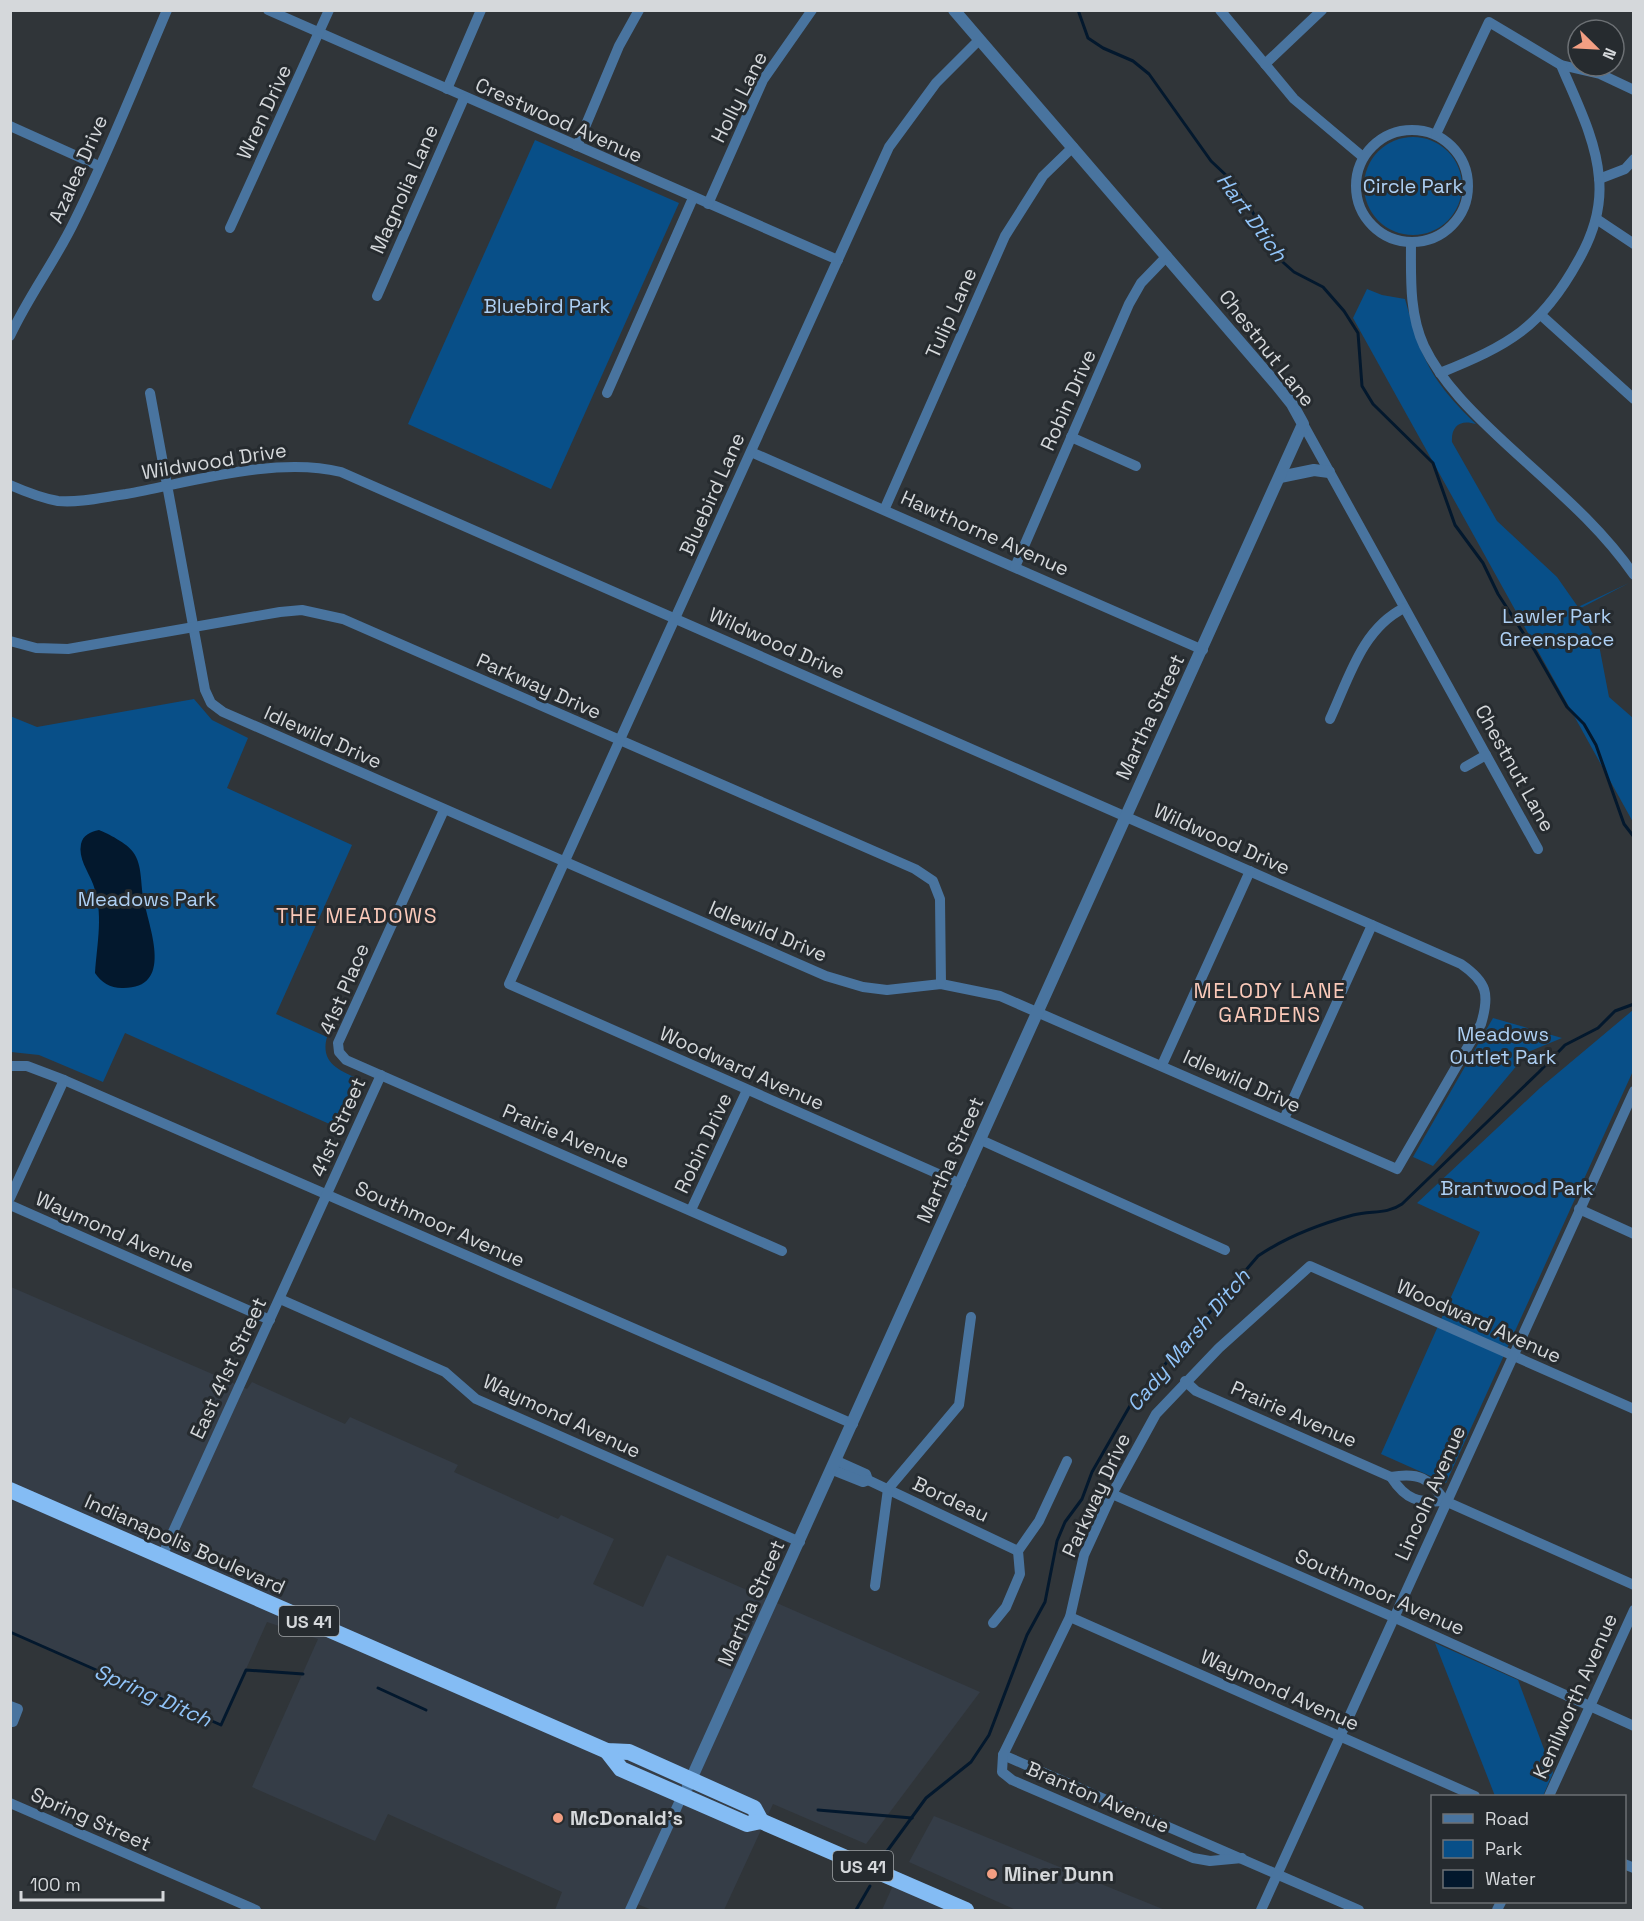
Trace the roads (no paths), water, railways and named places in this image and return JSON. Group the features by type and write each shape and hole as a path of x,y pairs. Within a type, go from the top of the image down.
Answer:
{"highway":[{"name":"Indianapolis Boulevard","path":"10,1490 607,1751 629,1752 754,1808 761,1821"},
{"name":"Indianapolis Boulevard","path":"607,1751 621,1768 682,1796 747,1824 761,1821 966,1911"}],"street":[{"name":"Azalea Drive","path":"11,332 33,292 57,256 167,10"},
{"name":"Crestwood Avenue","path":"268,10 464,98 838,260"},
{"name":"Wren Drive","path":"230,228 329,10"},
{"path":"447,89 481,10"},
{"path":"577,146 619,46 639,10"},
{"name":"Holly Lane","path":"708,204 763,80 812,10"},
{"name":"Chestnut Lane","path":"954,10 1292,404 1538,849"},
{"path":"1220,10 1294,99 1363,157"},
{"path":"1265,64 1322,10"},
{"path":"1436,134 1489,22 1561,65 1600,75 1634,90"},
{"name":"Bluebird Lane","path":"510,984 889,147 936,83 979,40"},
{"path":"1440,373 1487,354 1542,316 1564,286 1598,220 1599,178 1582,114 1561,65"},
{"name":"Magnolia Lane","path":"377,296 464,98"},
{"path":"10,126 99,166"},
{"path":"1416,129 1436,134 1449,143 1466,168 1467,198 1461,212 1446,230 1426,240 1411,242 1390,238 1366,218 1356,188 1363,157 1377,141 1395,132 1416,129"},
{"name":"Tulip Lane","path":"885,508 1005,236 1043,176 1073,147"},
{"path":"1599,178 1625,169 1634,159"},
{"path":"607,393 693,198"},
{"path":"1598,220 1634,244"},
{"path":"1411,242 1414,316 1424,345 1440,373 1471,411 1596,527 1634,575"},
{"name":"Robin Drive","path":"1014,567 1130,304 1141,283 1167,256"},
{"path":"1542,316 1634,399"},
{"name":"Idlewild Drive","path":"150,393 205,690 211,703 223,712 826,976 863,987 887,990 941,984 1000,996 1038,1010 1397,1168"},
{"name":"Martha Street","path":"630,1911 835,1465 1303,424"},
{"path":"1071,437 1136,466"},
{"name":"Hawthorne Avenue","path":"751,452 885,508 1203,650"},
{"name":"Wildwood Drive","path":"10,485 33,495 59,501 87,500 293,465 318,466 341,472 1461,964 1474,973 1484,986 1487,1003 1481,1024 1397,1168"},
{"path":"1280,477 1314,470 1329,472"},
{"path":"1330,719 1371,634 1386,617 1404,608"},
{"name":"Parkway Drive","path":"10,641 36,648 68,649 280,612 302,610 343,619 915,869 933,881 940,899 941,984"},
{"path":"1465,767 1486,755"},
{"name":"41st Place","path":"339,1052 338,1043 444,810"},
{"path":"1162,1065 1250,871"},
{"path":"1284,1119 1372,925"},
{"name":"Woodward Avenue","path":"510,984 961,1184"},
{"name":"Prairie Avenue","path":"339,1052 346,1060 782,1251"},
{"name":"Southmoor Avenue","path":"10,1066 27,1066 64,1080 853,1424"},
{"name":"41st Street","path":"327,1194 381,1075"},
{"path":"10,1198 64,1080"},
{"name":"Robin Drive","path":"692,1210 747,1090"},
{"name":"Lincoln Avenue","path":"1261,1911 1445,1501 1634,1091"},
{"path":"981,1140 1225,1250"},
{"name":"East 41st Street","path":"162,1557 327,1194"},
{"name":"Waymond Avenue","path":"10,1205 270,1320"},
{"path":"1579,1209 1634,1233"},
{"name":"Parkway Drive","path":"1003,1755 1070,1617 1084,1555 1112,1494 1155,1414 1185,1381 1310,1266"},
{"name":"Woodward Avenue","path":"1310,1266 1634,1409"},
{"name":"Waymond Avenue","path":"280,1299 445,1372 476,1399 800,1542"},
{"path":"875,1586 888,1489 959,1405 971,1317"},
{"name":"Prairie Avenue","path":"1185,1381 1196,1391 1391,1477 1401,1492 1424,1502 1445,1501 1634,1585"},
{"path":"993,1623 1006,1607 1020,1574 1018,1551 1039,1521 1067,1461"},
{"name":"Bordeau","path":"835,1465 866,1474 868,1480 1018,1551"},
{"name":"Prairie Avenue","path":"1391,1477 1410,1473 1433,1483 1445,1501"},
{"name":"Southmoor Avenue","path":"1112,1494 1634,1726"},
{"name":"Kenilworth Avenue","path":"1550,1795 1634,1610"},
{"name":"Waymond Avenue","path":"1070,1617 1471,1795"},
{"path":"13,1722 14,1707"},
{"name":"Branton Avenue","path":"1242,1858 1210,1862 1193,1858 1012,1780 1002,1772 1003,1755 1242,1858 1359,1911"},
{"name":"Spring Street","path":"10,1803 256,1911"}],"water":[{"path":"99,830 112,836 133,852 141,875 155,956 153,969 148,979 138,986 122,988 110,986 95,973 99,928 98,906 93,884 80,849 85,836"}],"waterway":[{"name":"Hart Dtich","path":"1078,10 1088,38 1103,48 1133,61 1149,74 1211,161 1229,178 1251,209 1276,256 1294,272 1323,287 1344,311 1358,333 1362,386 1373,404 1433,463 1455,525 1483,563 1498,594 1535,651 1567,707 1584,724 1596,745 1624,824 1634,837"},
{"name":"Cady Marsh Ditch","path":"885,1854 926,1798 971,1762 989,1735 1027,1635 1045,1602 1057,1541 1065,1522 1082,1499 1092,1472 1131,1404 1258,1256 1316,1227 1353,1215 1390,1210 1402,1204 1565,1045 1598,1028 1615,1011 1634,1004"},
{"name":"Spring Ditch","path":"10,1632 221,1725 246,1670 303,1674"},
{"name":"Spring Ditch","path":"378,1688 426,1710"},
{"name":"Spring Ditch","path":"818,1810 912,1818"},
{"name":"Cady Marsh Ditch","path":"856,1910 870,1886"}],"place":[{"name":"McDonald's","path":"558,1818"},
{"name":"Miner Dunn","path":"992,1874"}],"district":[{"name":"THE MEADOWS","path":"357,915"},
{"name":"MELODY LANE GARDENS","path":"1270,1002"}],"park label":[{"name":"Circle Park","path":"1413,186"},
{"name":"Bluebird Park","path":"547,306"},
{"name":"Lawler Park Greenspace","path":"1557,628"},
{"name":"Meadows Park","path":"147,899"},
{"name":"Meadows Outlet Park","path":"1503,1046"},
{"name":"Brantwood Park","path":"1517,1188"}]}
